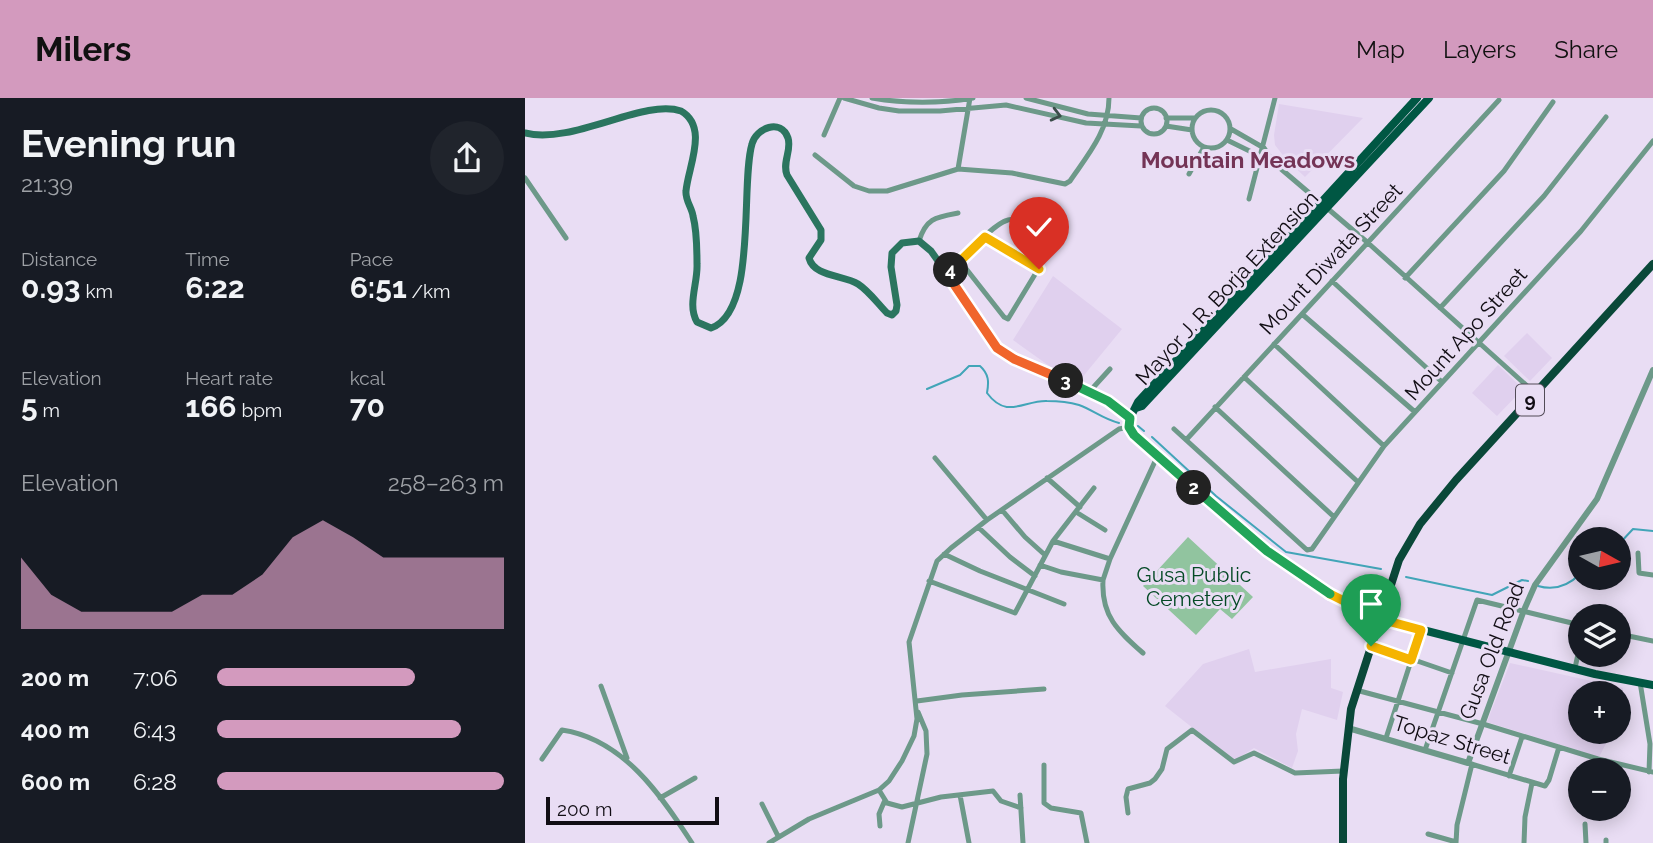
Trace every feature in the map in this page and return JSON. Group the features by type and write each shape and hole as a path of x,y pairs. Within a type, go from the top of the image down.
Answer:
{"highway":[{"name":"9","path":"1343,843 1343,771 1348,728 1356,690 1399,560 1420,524 1459,477 1653,264"}],"main road":[{"name":"Mayor J. R. Borja Extension","path":"1401,121 1417,98"},
{"name":"Mayor J. R. Borja Extension","path":"1130,423 1136,408 1146,403 1401,121 1429,98"},
{"path":"525,133 544,136 569,132 646,107 677,108 687,115 692,121 695,137 686,189 694,220 697,266 693,312 697,323 707,328 716,327 738,291 745,251 748,159 753,139 764,129 776,128 787,137 789,148 785,169 821,230 821,240 809,258 815,269 859,285 892,315 897,305 891,267 893,253 909,240 919,242 929,248 991,340 1005,355 1108,401 1157,457 1267,551 1329,593 1380,619 1653,685"}],"street":[{"path":"824,135 842,98 899,111 1014,106 1104,125 1141,126"},
{"path":"872,98 935,104 971,98 958,169"},
{"path":"1026,98 1088,114 1141,118"},
{"path":"815,155 854,186 869,191 887,191 958,169 1012,173 1065,184 1070,181 1093,148 1107,116 1109,98"},
{"path":"1249,199 1275,98"},
{"name":"Mount Diwata Street","path":"1186,440 1499,100"},
{"path":"1405,278 1504,171 1553,102"},
{"path":"1154,108 1162,111 1166,122 1161,132 1154,135 1141,126 1141,118 1146,111 1154,108"},
{"path":"1231,129 1227,140 1217,148 1204,147 1196,141 1192,130 1195,118 1200,113 1215,110 1226,116 1231,129 1263,148 1274,163 1324,204 1536,394"},
{"path":"1440,308 1544,196 1606,117"},
{"path":"1166,122 1195,118"},
{"path":"1166,122 1192,130"},
{"path":"1227,140 1274,163"},
{"name":"Mount Apo Street","path":"1186,440 1307,550 1312,549 1384,446 1581,231 1653,141"},
{"path":"1189,174 1204,147"},
{"path":"525,178 566,238"},
{"path":"919,242 922,230 929,222 958,213"},
{"path":"947,274 960,261 985,237 1003,221 1023,221 1047,228 1054,234 1039,269 1008,319 960,261"},
{"path":"985,237 1039,269"},
{"path":"1332,281 1441,382"},
{"path":"1302,314 1415,412"},
{"path":"1274,344 1384,446"},
{"path":"1090,391 1110,369"},
{"name":"Gusa Old Road","path":"1470,764 1524,610 1540,577 1597,499 1653,370"},
{"path":"1244,377 1358,482"},
{"path":"1215,407 1333,516"},
{"path":"769,843 809,819 879,790 889,781 902,761 914,736 918,712 909,642 937,561 987,520 1130,423"},
{"path":"1174,429 1186,440"},
{"path":"1143,653 1110,620 1102,590 1110,559 1157,457"},
{"path":"935,458 987,520"},
{"path":"1047,478 1078,509 1105,530"},
{"path":"929,581 1014,613 1053,541 1094,488"},
{"path":"1002,510 1045,555"},
{"path":"978,527 1035,576"},
{"path":"1053,541 1110,559"},
{"path":"1638,553 1639,573 1653,575"},
{"path":"944,554 1064,604"},
{"path":"1040,565 1103,580"},
{"path":"1425,750 1478,599 1568,622"},
{"path":"1387,738 1421,630"},
{"path":"1631,636 1653,641"},
{"path":"1371,646 1451,673"},
{"path":"1356,690 1651,772 1650,744 1640,682"},
{"path":"601,686 627,760"},
{"path":"917,701 1044,690"},
{"path":"908,843 925,766 927,741 924,722 918,712"},
{"name":"Topaz Street","path":"1348,728 1546,785 1559,747"},
{"path":"542,759 562,730 608,747 627,760 660,798 692,843"},
{"path":"1129,813 1126,797 1128,789 1155,779 1162,769 1167,749 1192,730 1234,762 1254,753 1295,773 1343,771"},
{"path":"1509,776 1522,737"},
{"path":"1428,834 1456,843 1457,825 1470,764"},
{"path":"1044,765 1044,803 1051,808 1081,813 1087,843"},
{"path":"660,798 695,778"},
{"path":"1524,843 1525,817 1532,783"},
{"path":"879,790 885,800 897,807 916,805 941,797 993,791 1001,801 1021,808"},
{"path":"960,795 969,843"},
{"path":"1020,795 1023,843"},
{"path":"880,826 879,814 885,800"},
{"path":"762,804 778,836"},
{"path":"1585,824 1586,843"}],"shaded area":[{"path":"1279,104 1363,118 1305,177 1275,145"},
{"path":"1053,276 1122,329 1076,385 1013,340"},
{"path":"1527,333 1552,358 1530,381 1504,356"},
{"path":"1498,365 1523,389 1497,416 1472,393"},
{"path":"1249,649 1255,672 1331,659 1331,688 1343,692 1337,720 1302,709 1296,734 1298,751 1292,768 1254,748 1237,759 1232,759 1165,706 1203,664"},
{"path":"1510,663 1591,681 1568,681 1568,744 1606,744 1599,757 1487,722"}],"green space":[{"name":"Gusa Public Cemetery","path":"1188,537 1253,597 1232,619 1220,609 1196,635 1143,586"}],"waterway":[{"path":"927,389 960,375 969,366 980,366 988,378 987,393 1002,406 1016,407 1039,401 1067,402 1119,423"},
{"path":"1138,426 1144,431"},
{"path":"1152,437 1216,496 1286,552 1381,569"},
{"path":"1631,531 1633,529 1653,531"},
{"path":"1406,577 1492,595 1522,580 1528,581"},
{"path":"1538,586 1550,588 1568,583"}],"district":[{"name":"Mountain Meadows","path":"1248,160"}],"route":[{"path":"1039,269 985,237 947,274 991,340 1005,355 1108,401 1130,418 1130,430 1157,457 1267,551 1311,582 1380,619 1421,630 1411,660 1371,646"}]}
